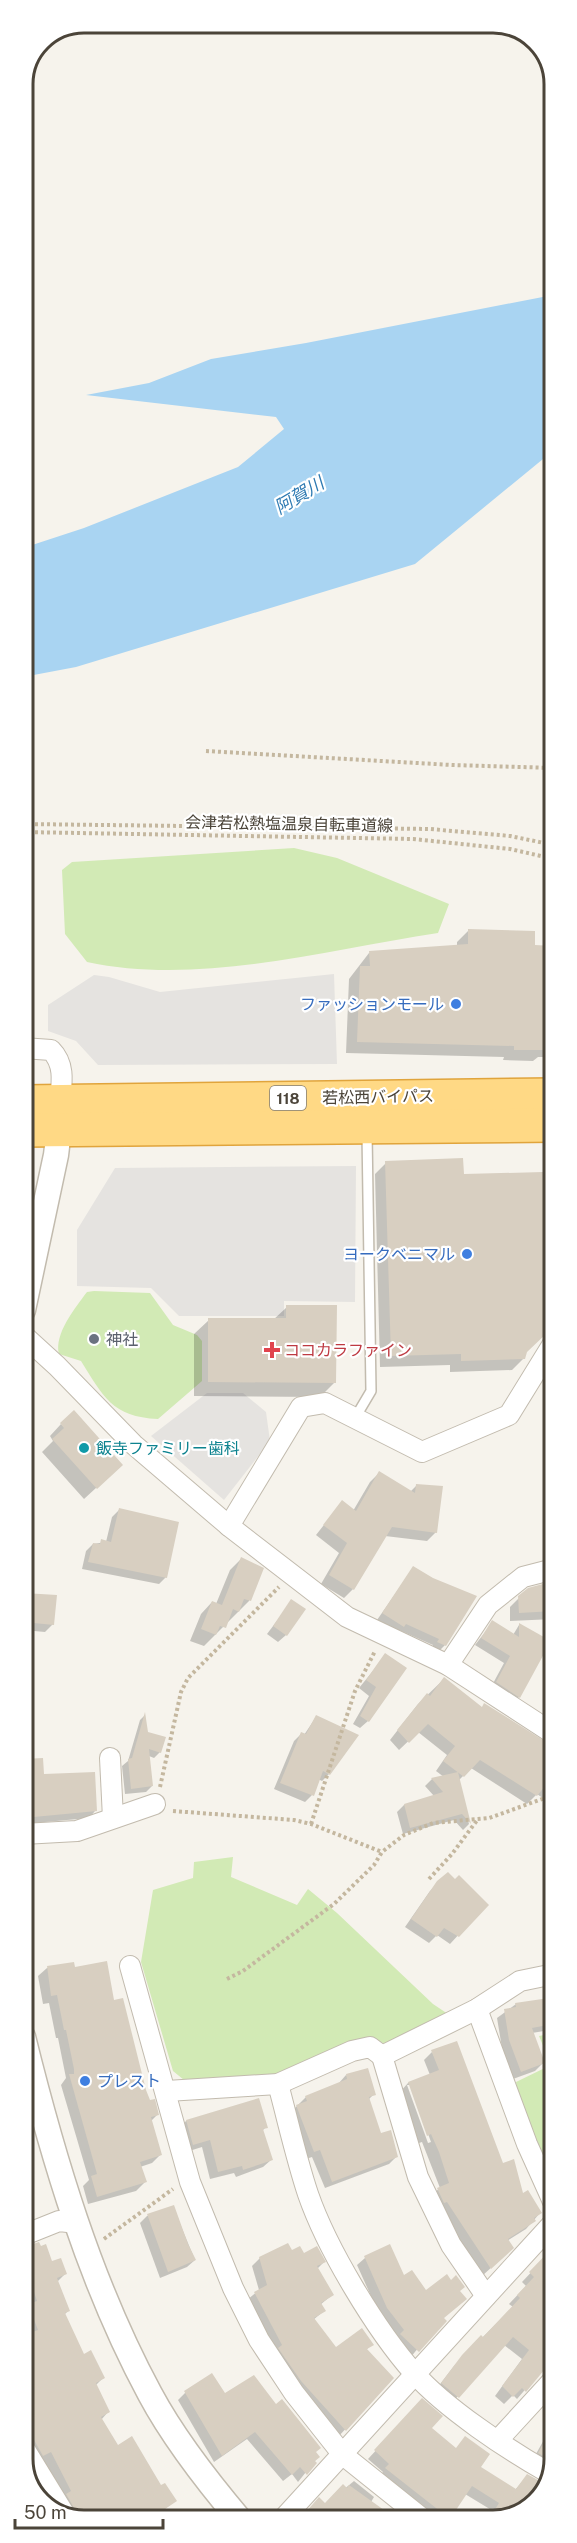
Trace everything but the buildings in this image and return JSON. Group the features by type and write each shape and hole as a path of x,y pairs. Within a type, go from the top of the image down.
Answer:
{"highway":[{"name":"若松西バイパス","path":"33,1126 59,1117 196,1099 544,1095"},
{"name":"若松西バイパス","path":"33,1106 59,1117 366,1127 544,1125"}],"street":[{"path":"33,1049 51,1050 56,1055 62,1077 56,1155 33,1263"},
{"path":"33,1345 133,1444 229,1526 347,1617 448,1665 544,1727"},
{"path":"229,1526 301,1407 325,1402 422,1452 509,1415 544,1358"},
{"path":"448,1665 488,1605 523,1577 544,1572"},
{"path":"110,1758 113,1818"},
{"path":"33,1833 77,1831 155,1804"},
{"path":"130,1966 167,2091 190,2182 233,2288 259,2340 294,2393 343,2455 411,2510"},
{"path":"382,2056 477,2009 520,1981 544,1976"},
{"path":"477,2009 527,2144 544,2182"},
{"path":"167,2091 278,2084 370,2047 382,2056 418,2177 451,2245 486,2296"},
{"path":"33,2076 78,2225 112,2315 150,2395 177,2439 232,2510"},
{"path":"278,2084 309,2196 330,2242 363,2303 415,2374 461,2414 543,2469"},
{"path":"33,2231 58,2221 78,2225"},
{"path":"291,2510 544,2233"},
{"path":"498,2440 544,2390"},
{"path":"33,2463 57,2501"}],"lane":[{"path":"355,1418 371,1391 366,1127"}],"path":[{"path":"206,751 452,765 544,768"},
{"path":"33,824 430,829 510,836 544,843"},
{"name":"会津若松熱塩温泉自転車道線","path":"33,832 413,839 510,849 544,857"},
{"path":"292,1575 188,1678 181,1692 155,1804 163,1810 294,1820 311,1824 382,1852"},
{"path":"311,1824 355,1691 364,1669 386,1635"},
{"path":"227,1979 243,1971 334,1904 374,1865 382,1852 404,1835 433,1823 489,1818 528,1805 544,1796"},
{"path":"429,1879 452,1854 478,1818"},
{"path":"78,2225 93,2223 104,2239 173,2188 190,2182"}],"green space":[{"path":"294,848 337,858 449,904 438,933 262,963 173,970 130,968 87,962 65,934 62,870 72,862"},
{"path":"87,1292 150,1293 173,1325 197,1335 202,1341 202,1381 158,1419 130,1414 119,1409 103,1394 81,1361 59,1354 58,1346 67,1321"},
{"path":"233,1857 231,1877 297,1905 308,1889 337,1913 433,2004 451,2016 389,2044 373,2041 282,2075 184,2080 173,2071 141,1962 153,1890 193,1878 194,1862"},
{"path":"544,2035 544,2048 539,2036"},
{"path":"544,2068 544,2159 525,2119 516,2082"}],"shaded area":[{"path":"334,974 337,1064 98,1065 76,1041 48,1031 48,1005 94,975 109,977 160,992"},
{"path":"356,1166 355,1302 284,1301 284,1316 179,1316 151,1288 77,1286 77,1230 115,1168"},
{"path":"207,1393 243,1393 266,1412 270,1441 224,1500 151,1436"}],"water":[{"name":"阿賀川","path":"544,297 544,458 415,564 76,667 33,675 33,545 84,528 238,467 284,429 276,417 86,395 149,383 211,359"}],"place":[{"name":"ファッションモール","path":"456,1004"},
{"name":"ヨークベニマル","path":"467,1254"},
{"name":"神社","path":"94,1339"},
{"name":"ココカラファイン","path":"272,1350"},
{"name":"飯寺ファミリー歯科","path":"84,1448"},
{"name":"プレスト","path":"85,2081"}]}
